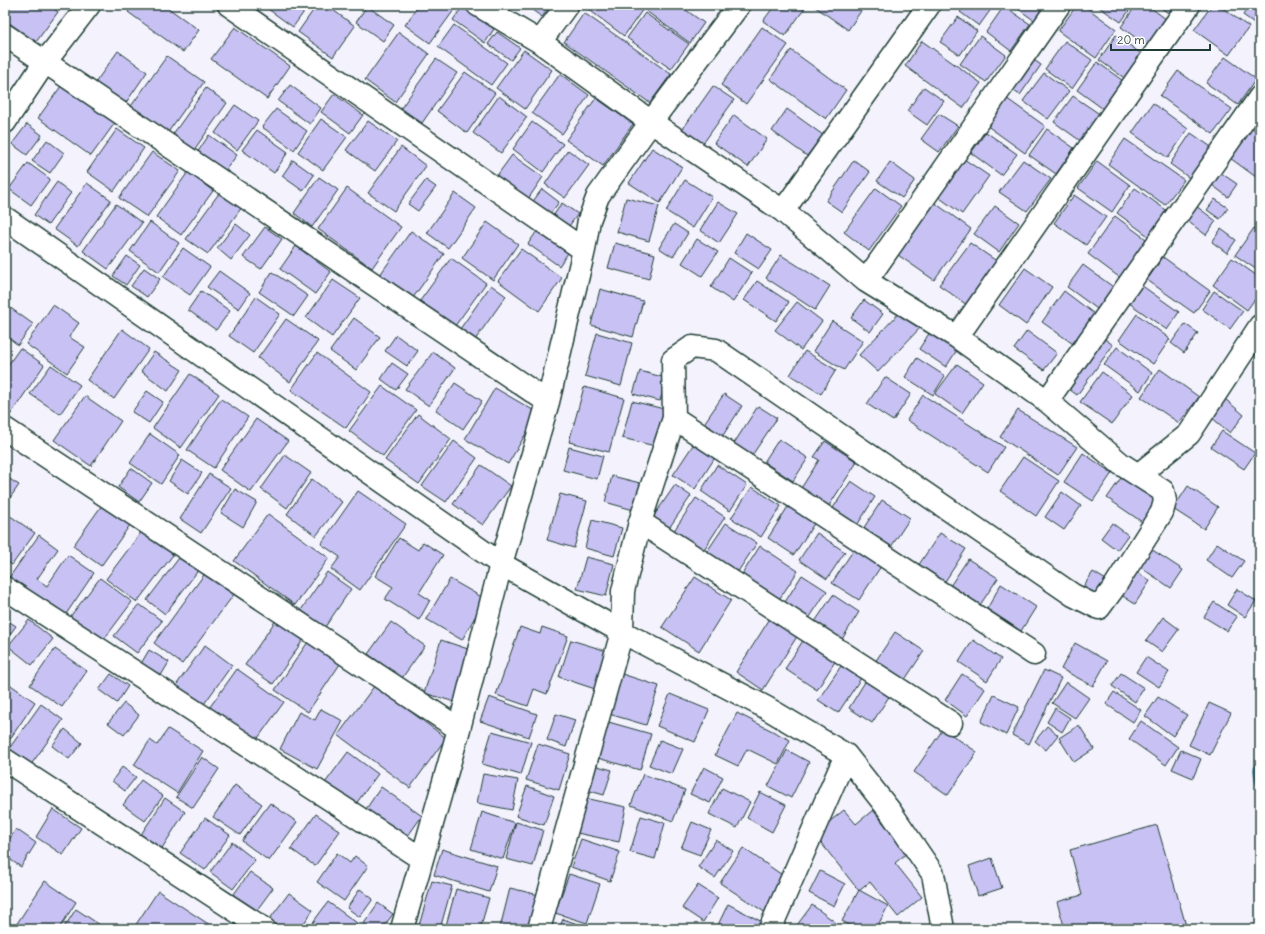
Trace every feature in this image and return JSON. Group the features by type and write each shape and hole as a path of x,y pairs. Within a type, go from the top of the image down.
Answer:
{"street":[{"path":"5,122 45,62 89,5"},
{"path":"229,5 584,250"},
{"path":"478,5 540,42 651,122 783,211 866,281 957,337 1047,401 1121,464 1163,491 1166,501 1162,512 1113,589 1099,608 1073,595 716,350 692,347 673,360 674,418 640,522 623,591 622,632 539,929"},
{"path":"540,42 567,5"},
{"path":"402,929 459,729 501,564 548,402 584,250 589,220 598,196 651,122 739,5"},
{"path":"783,211 929,5"},
{"path":"866,281 1060,5"},
{"path":"957,337 1189,5"},
{"path":"5,35 548,402"},
{"path":"1047,401 1260,97"},
{"path":"5,218 501,564 622,632 765,707 846,755 890,811 933,874 942,929"},
{"path":"1138,475 1189,434 1260,326"},
{"path":"674,418 1034,654"},
{"path":"5,429 459,729"},
{"path":"640,522 951,723"},
{"path":"5,588 422,859"},
{"path":"770,929 846,755"},
{"path":"5,760 264,929"}],"building":[{"path":"5,5 48,5 58,12 36,42 5,20"},
{"path":"133,5 164,5 199,30 183,52 128,12"},
{"path":"254,5 264,5 261,9"},
{"path":"271,5 309,5 293,27 268,9"},
{"path":"317,5 326,5 355,26 333,57 298,32"},
{"path":"419,5 447,5 454,10 430,43 405,25"},
{"path":"525,5 551,5 542,17"},
{"path":"591,5 637,5 643,9 624,36 588,9"},
{"path":"650,5 679,5 704,23 690,43 646,11"},
{"path":"775,5 807,5 785,36 763,21"},
{"path":"865,5 848,30 814,6"},
{"path":"965,5 994,5 979,26 960,12"},
{"path":"1019,5 1052,5 1039,24 1017,8"},
{"path":"1077,5 1083,5 1116,29 1096,58 1058,31"},
{"path":"1096,5 1133,5 1121,22"},
{"path":"1136,5 1147,5 1170,22 1151,49 1121,27"},
{"path":"1157,5 1178,5 1171,15"},
{"path":"1212,5 1218,5 1249,27 1229,55 1194,30"},
{"path":"1250,5 1260,5 1260,27 1243,15"},
{"path":"367,6 394,25 383,41 356,22"},
{"path":"1004,6 1030,24 1011,51 986,32"},
{"path":"462,7 494,29 485,43 453,20"},
{"path":"584,13 671,74 650,103 564,42"},
{"path":"645,13 689,44 671,69 627,38"},
{"path":"958,17 977,31 960,55 940,42"},
{"path":"454,25 507,63 491,85 438,47"},
{"path":"235,27 290,66 267,99 211,59"},
{"path":"762,27 788,45 746,104 721,85"},
{"path":"399,32 429,54 395,102 365,80"},
{"path":"497,32 520,48 511,60 488,44"},
{"path":"1116,35 1144,56 1127,80 1099,60"},
{"path":"980,36 1006,55 986,82 960,64"},
{"path":"922,41 981,83 963,108 905,66"},
{"path":"1065,41 1092,60 1072,89 1045,69"},
{"path":"524,50 552,70 525,109 496,88"},
{"path":"791,50 846,90 826,119 770,79"},
{"path":"118,51 147,72 125,104 95,83"},
{"path":"167,56 204,82 166,135 129,109"},
{"path":"1225,57 1256,79 1238,105 1206,83"},
{"path":"1031,58 1041,65 1020,95 1009,88"},
{"path":"436,59 457,73 422,123 401,108"},
{"path":"1097,62 1126,83 1106,111 1077,90"},
{"path":"1178,71 1232,109 1213,134 1160,96"},
{"path":"465,72 495,93 467,133 437,111"},
{"path":"1044,73 1069,91 1048,119 1023,101"},
{"path":"560,74 589,95 562,134 532,113"},
{"path":"64,82 117,120 91,156 38,118"},
{"path":"290,85 321,108 310,124 278,101"},
{"path":"713,86 734,100 702,145 682,130"},
{"path":"924,87 944,101 927,125 907,111"},
{"path":"206,88 227,103 194,150 173,134"},
{"path":"334,94 363,115 350,133 321,112"},
{"path":"499,96 527,117 501,153 473,133"},
{"path":"1073,96 1101,115 1082,142 1054,122"},
{"path":"596,98 633,124 603,166 566,140"},
{"path":"1006,98 1045,126 1025,153 986,125"},
{"path":"1153,103 1188,129 1168,158 1132,133"},
{"path":"235,105 258,121 237,150 215,133"},
{"path":"276,109 307,131 294,150 262,127"},
{"path":"787,109 823,135 807,156 772,131"},
{"path":"939,114 958,126 939,152 921,139"},
{"path":"734,115 767,139 748,167 714,143"},
{"path":"321,119 347,137 323,170 298,152"},
{"path":"368,121 397,141 375,171 346,150"},
{"path":"532,122 563,144 543,172 513,149"},
{"path":"27,124 42,135 27,155 12,144"},
{"path":"1252,128 1260,134 1260,180 1230,158"},
{"path":"117,129 144,148 114,191 87,172"},
{"path":"1047,129 1074,148 1056,174 1029,155"},
{"path":"257,130 288,152 274,173 242,150"},
{"path":"986,132 1017,154 1001,175 971,153"},
{"path":"1191,133 1217,151 1195,182 1170,164"},
{"path":"209,135 237,155 224,172 197,153"},
{"path":"1125,139 1184,180 1165,205 1108,164"},
{"path":"47,140 64,153 50,173 32,161"},
{"path":"401,147 426,166 394,211 368,193"},
{"path":"652,148 682,167 660,203 629,183"},
{"path":"568,150 589,165 565,198 545,184"},
{"path":"152,152 180,171 147,217 119,198"},
{"path":"512,155 543,177 528,199 496,177"},
{"path":"964,159 989,176 962,214 937,196"},
{"path":"293,160 314,175 303,191 282,176"},
{"path":"854,160 870,172 842,212 826,201"},
{"path":"1023,160 1051,179 1027,211 999,192"},
{"path":"1097,161 1130,185 1112,212 1078,188"},
{"path":"890,162 915,180 902,198 877,181"},
{"path":"28,163 50,179 31,205 9,189"},
{"path":"188,172 213,191 181,235 156,217"},
{"path":"1221,173 1237,184 1228,197 1212,185"},
{"path":"319,177 338,190 312,227 294,213"},
{"path":"426,180 436,187 418,211 408,204"},
{"path":"685,180 712,197 693,228 666,211"},
{"path":"57,182 71,193 48,225 34,215"},
{"path":"87,183 111,200 78,246 54,229"},
{"path":"347,188 401,227 372,268 318,229"},
{"path":"876,188 901,206 869,251 844,232"},
{"path":"1135,188 1169,212 1151,238 1117,213"},
{"path":"542,189 559,202 548,217 531,204"},
{"path":"220,192 242,207 208,254 186,239"},
{"path":"455,193 476,208 448,248 427,233"},
{"path":"1074,195 1106,217 1086,245 1054,223"},
{"path":"626,198 659,206 649,241 617,232"},
{"path":"1215,199 1228,208 1220,219 1207,210"},
{"path":"718,202 738,214 719,243 700,230"},
{"path":"562,203 578,214 566,230 551,219"},
{"path":"935,203 971,229 934,280 898,255"},
{"path":"116,204 142,223 108,269 83,251"},
{"path":"995,206 1019,223 999,252 974,234"},
{"path":"1196,206 1216,221 1206,235 1186,220"},
{"path":"1115,216 1150,242 1123,280 1088,254"},
{"path":"150,222 179,243 159,272 130,251"},
{"path":"487,222 518,244 493,280 462,258"},
{"path":"236,224 250,235 231,260 217,248"},
{"path":"674,224 688,233 673,257 659,248"},
{"path":"265,227 282,239 261,269 243,257"},
{"path":"539,228 570,250 559,266 528,244"},
{"path":"1254,228 1260,232 1260,272 1235,255"},
{"path":"1221,229 1236,240 1227,253 1212,242"},
{"path":"411,231 444,254 410,302 377,279"},
{"path":"746,233 772,250 759,269 734,253"},
{"path":"697,239 718,252 702,276 682,263"},
{"path":"615,243 655,254 649,279 608,268"},
{"path":"970,243 998,262 967,305 939,285"},
{"path":"296,246 331,272 315,294 280,269"},
{"path":"183,248 210,267 190,295 163,277"},
{"path":"521,249 562,278 539,311 498,281"},
{"path":"781,255 830,286 815,310 766,278"},
{"path":"127,256 140,265 126,285 113,276"},
{"path":"1163,257 1210,291 1194,313 1147,280"},
{"path":"451,258 486,283 452,330 417,305"},
{"path":"729,258 752,273 733,302 711,287"},
{"path":"1232,258 1260,278 1260,292 1247,310 1213,285"},
{"path":"1083,265 1116,289 1100,311 1067,287"},
{"path":"144,268 160,279 147,297 131,286"},
{"path":"1025,268 1052,287 1026,325 999,305"},
{"path":"219,271 250,293 239,309 207,287"},
{"path":"272,272 308,296 294,316 259,292"},
{"path":"333,280 360,298 332,337 306,318"},
{"path":"757,281 789,302 776,321 744,300"},
{"path":"491,285 506,296 470,347 455,336"},
{"path":"1141,285 1179,312 1167,330 1129,303"},
{"path":"600,289 643,301 633,337 591,325"},
{"path":"201,291 230,311 216,330 188,310"},
{"path":"1064,291 1097,316 1076,346 1042,322"},
{"path":"1214,291 1243,311 1230,329 1202,309"},
{"path":"256,297 280,314 253,353 229,336"},
{"path":"864,300 883,314 870,332 851,318"},
{"path":"797,302 822,321 801,350 775,330"},
{"path":"5,304 33,324 18,345 5,335"},
{"path":"53,305 79,323 69,337 85,347 67,373 26,344"},
{"path":"902,310 921,327 878,372 859,355"},
{"path":"1137,314 1170,339 1153,364 1119,340"},
{"path":"354,318 380,337 356,370 330,351"},
{"path":"286,319 318,341 290,382 258,358"},
{"path":"832,321 863,341 844,370 813,351"},
{"path":"1185,324 1198,333 1184,353 1171,343"},
{"path":"122,329 149,349 114,399 87,380"},
{"path":"1027,331 1057,353 1044,370 1014,349"},
{"path":"930,332 957,350 946,367 919,349"},
{"path":"597,333 632,343 621,386 585,376"},
{"path":"396,335 418,351 407,366 385,351"},
{"path":"1102,337 1113,345 1077,395 1066,387"},
{"path":"1117,347 1152,373 1140,391 1104,365"},
{"path":"20,348 44,365 11,414 5,410 5,369"},
{"path":"805,351 836,370 821,394 790,375"},
{"path":"154,352 182,370 168,391 141,371"},
{"path":"433,352 455,368 429,406 405,389"},
{"path":"317,353 371,392 346,428 291,390"},
{"path":"917,358 945,376 933,395 905,377"},
{"path":"392,363 408,374 396,390 381,379"},
{"path":"957,364 983,382 962,413 935,394"},
{"path":"51,365 80,385 60,414 30,394"},
{"path":"1160,369 1199,397 1179,423 1141,397"},
{"path":"640,371 666,378 660,401 633,394"},
{"path":"1102,372 1133,395 1112,424 1080,402"},
{"path":"190,374 219,394 181,448 153,428"},
{"path":"885,377 911,394 893,421 867,404"},
{"path":"455,383 482,401 463,429 436,410"},
{"path":"382,386 416,410 383,456 349,431"},
{"path":"584,387 624,398 609,452 569,442"},
{"path":"495,388 538,413 508,464 465,439"},
{"path":"147,391 163,402 149,423 132,412"},
{"path":"724,394 742,406 720,440 701,428"},
{"path":"923,395 1004,447 988,472 907,420"},
{"path":"85,396 121,421 91,466 54,440"},
{"path":"221,399 248,417 214,468 187,450"},
{"path":"1225,399 1244,415 1230,433 1211,417"},
{"path":"632,401 664,409 655,446 622,438"},
{"path":"758,406 777,418 749,460 731,448"},
{"path":"1018,410 1077,447 1058,475 1000,437"},
{"path":"418,414 451,439 419,484 385,460"},
{"path":"256,419 288,441 251,492 220,470"},
{"path":"1222,431 1255,453 1244,469 1211,447"},
{"path":"150,434 180,455 161,484 130,463"},
{"path":"779,439 808,458 793,481 764,462"},
{"path":"454,441 477,458 446,502 422,486"},
{"path":"825,441 857,462 825,512 798,493 819,460 814,457"},
{"path":"695,442 716,456 695,489 673,475"},
{"path":"569,447 603,456 597,479 563,470"},
{"path":"1083,453 1112,473 1093,501 1064,482"},
{"path":"285,455 311,473 287,508 261,489"},
{"path":"1023,457 1059,481 1036,516 1000,491"},
{"path":"182,460 202,473 188,494 169,481"},
{"path":"481,465 511,486 483,525 453,504"},
{"path":"717,465 747,485 730,511 701,491"},
{"path":"131,468 152,483 139,502 118,487"},
{"path":"209,474 231,488 201,533 180,519"},
{"path":"1123,475 1158,498 1142,522 1107,498"},
{"path":"5,476 19,485 5,505"},
{"path":"612,476 644,484 637,511 605,502"},
{"path":"312,479 342,502 316,536 287,514"},
{"path":"851,481 875,497 854,530 829,514"},
{"path":"675,485 691,496 667,531 651,520"},
{"path":"1188,486 1218,507 1204,529 1173,509"},
{"path":"752,487 781,506 761,537 731,518"},
{"path":"235,489 257,502 243,527 221,513"},
{"path":"358,491 406,524 360,590 331,569 340,557 321,544"},
{"path":"1062,492 1081,506 1064,530 1045,517"},
{"path":"560,494 587,501 574,548 547,540"},
{"path":"696,498 725,517 701,554 671,535"},
{"path":"882,500 910,518 889,550 861,532"},
{"path":"102,505 130,525 101,566 73,546"},
{"path":"789,505 815,522 794,555 768,538"},
{"path":"6,513 35,533 12,565 5,560"},
{"path":"268,514 329,558 295,605 234,561"},
{"path":"592,520 622,528 614,556 585,548"},
{"path":"726,523 757,543 735,576 704,556"},
{"path":"1112,523 1128,535 1117,550 1101,538"},
{"path":"145,527 176,551 137,602 106,579"},
{"path":"817,533 845,552 827,579 799,560"},
{"path":"940,533 966,549 944,583 918,566"},
{"path":"39,535 58,549 37,579 47,586 68,555 94,573 62,620 6,582"},
{"path":"399,538 418,550 423,542 443,555 419,593 430,600 419,620 385,599 393,587 375,576"},
{"path":"1217,543 1244,561 1232,578 1206,560"},
{"path":"760,546 798,571 776,604 739,579"},
{"path":"856,546 883,563 859,600 832,583"},
{"path":"1148,547 1183,570 1171,588 1137,565"},
{"path":"182,554 200,568 165,614 147,600"},
{"path":"586,557 614,564 606,596 577,589"},
{"path":"968,559 998,578 978,608 948,589"},
{"path":"1134,570 1150,581 1135,604 1118,593"},
{"path":"206,572 235,593 182,664 154,643"},
{"path":"327,572 351,589 325,627 301,610"},
{"path":"1093,572 1111,583 1099,602 1081,590"},
{"path":"802,575 827,591 806,623 782,607"},
{"path":"695,577 731,600 699,651 662,627"},
{"path":"100,578 132,602 102,642 69,618"},
{"path":"450,579 485,599 462,640 426,619"},
{"path":"1001,584 1036,607 1021,631 987,609"},
{"path":"1237,589 1256,601 1245,617 1227,605"},
{"path":"833,595 859,612 839,644 812,626"},
{"path":"1214,602 1237,617 1227,631 1204,617"},
{"path":"139,604 162,621 137,653 114,636"},
{"path":"771,617 798,635 763,690 736,672"},
{"path":"1163,617 1179,629 1162,652 1146,641"},
{"path":"5,619 16,626 5,641"},
{"path":"29,620 53,639 32,665 8,646"},
{"path":"276,620 303,640 273,684 245,665"},
{"path":"391,622 425,646 402,678 368,654"},
{"path":"520,627 540,634 542,627 568,636 547,694 534,689 528,706 496,695"},
{"path":"895,632 924,651 902,684 873,665"},
{"path":"804,639 836,660 817,690 785,669"},
{"path":"441,640 471,650 455,702 424,693"},
{"path":"571,640 607,651 595,689 559,677"},
{"path":"973,640 1001,659 987,681 959,662"},
{"path":"308,642 340,664 308,712 275,690"},
{"path":"1075,643 1107,661 1093,686 1061,669"},
{"path":"205,645 232,665 199,711 172,691"},
{"path":"55,649 87,671 62,707 30,685"},
{"path":"149,650 169,662 156,684 136,672"},
{"path":"1146,657 1169,672 1159,687 1136,672"},
{"path":"841,666 861,678 838,713 818,700"},
{"path":"237,669 284,702 253,745 207,711"},
{"path":"1044,670 1061,678 1029,744 1012,735"},
{"path":"1121,673 1144,688 1135,702 1112,686"},
{"path":"111,674 128,686 117,703 99,690"},
{"path":"622,674 659,686 646,725 609,714"},
{"path":"962,674 985,689 967,716 945,700"},
{"path":"868,677 892,692 872,723 849,708"},
{"path":"5,681 35,702 10,739 5,736"},
{"path":"1066,682 1089,698 1075,718 1052,703"},
{"path":"375,685 446,738 410,788 338,735"},
{"path":"1114,692 1141,710 1133,722 1106,704"},
{"path":"670,694 709,710 695,742 657,726"},
{"path":"994,695 1019,707 1006,735 981,722"},
{"path":"489,697 537,714 529,737 480,721"},
{"path":"1158,697 1187,715 1173,736 1145,716"},
{"path":"124,703 139,715 124,735 108,723"},
{"path":"1209,703 1231,713 1210,755 1189,745"},
{"path":"41,704 63,720 30,766 8,750"},
{"path":"1055,708 1070,718 1062,732 1047,722"},
{"path":"321,709 343,721 317,769 280,749 299,712 315,720"},
{"path":"737,713 790,740 778,764 747,749 738,766 715,755"},
{"path":"556,714 575,720 566,747 547,740"},
{"path":"605,721 651,734 640,770 594,757"},
{"path":"1141,721 1178,747 1166,765 1129,739"},
{"path":"1079,725 1094,749 1074,762 1059,738"},
{"path":"1047,726 1058,735 1046,750 1035,741"},
{"path":"65,729 82,743 69,759 52,746"},
{"path":"168,729 203,751 177,793 134,765 150,740 157,745"},
{"path":"943,729 977,752 948,795 914,772"},
{"path":"492,731 531,742 521,775 482,764"},
{"path":"660,740 683,749 672,774 649,765"},
{"path":"538,744 570,754 559,790 526,780"},
{"path":"787,750 809,762 791,798 768,786"},
{"path":"1181,750 1201,759 1193,778 1172,769"},
{"path":"348,752 378,774 355,805 325,783"},
{"path":"202,757 219,769 193,808 176,797"},
{"path":"590,764 612,770 604,795 583,789"},
{"path":"122,767 136,777 125,791 112,781"},
{"path":"704,767 723,777 710,803 690,794"},
{"path":"483,774 518,780 512,810 477,803"},
{"path":"643,774 685,790 673,821 631,805"},
{"path":"141,780 163,796 145,821 123,805"},
{"path":"235,785 262,804 240,835 213,817"},
{"path":"527,786 554,796 544,825 516,816"},
{"path":"381,787 422,816 402,844 362,815"},
{"path":"722,788 750,802 737,828 709,814"},
{"path":"760,792 786,805 772,832 747,818"},
{"path":"165,798 185,812 157,856 136,842"},
{"path":"585,798 626,807 619,842 577,833"},
{"path":"270,803 297,822 269,861 242,841"},
{"path":"53,809 81,828 63,855 36,837"},
{"path":"844,810 856,824 873,810 907,853 895,863 922,897 898,917 870,882 859,891 814,834"},
{"path":"482,812 515,823 503,859 471,849"},
{"path":"316,814 340,831 315,866 291,849"},
{"path":"641,816 665,823 655,859 630,852"},
{"path":"205,818 230,835 205,870 180,853"},
{"path":"516,822 543,830 533,866 506,859"},
{"path":"692,822 711,830 700,855 681,848"},
{"path":"1157,825 1187,929 1065,929 1057,902 1082,895 1070,850"},
{"path":"16,829 36,843 21,867 5,856 5,846"},
{"path":"581,839 620,852 610,881 571,867"},
{"path":"716,840 733,851 715,878 698,867"},
{"path":"232,842 255,860 233,889 210,872"},
{"path":"743,848 788,879 766,913 720,883"},
{"path":"442,849 497,866 489,892 434,875"},
{"path":"337,853 350,863 355,856 368,866 344,901 317,882"},
{"path":"992,858 1002,888 978,896 969,866"},
{"path":"820,871 845,884 834,906 809,893"},
{"path":"250,872 273,888 254,914 231,898"},
{"path":"569,874 600,884 587,923 555,913"},
{"path":"45,881 76,902 59,929 15,929 14,928"},
{"path":"432,881 452,886 440,929 418,929"},
{"path":"698,885 718,898 703,922 682,908"},
{"path":"510,888 539,895 530,929 500,928"},
{"path":"360,889 373,899 360,917 347,908"},
{"path":"456,889 489,898 480,929 445,929"},
{"path":"859,890 888,906 876,929 857,929 842,921"},
{"path":"158,891 213,927 212,929 133,929"},
{"path":"289,893 313,910 300,929 282,929 269,920"},
{"path":"328,902 357,923 353,929 308,929"},
{"path":"378,903 393,914 382,929 369,929 363,925"},
{"path":"728,904 770,926 768,929 716,929"},
{"path":"812,905 835,922 829,929 794,929"},
{"path":"76,909 106,929 63,929"},
{"path":"563,919 581,925 580,929 559,929"}],"waterway":[{"path":"1260,766 1258,770 1260,782"}]}
